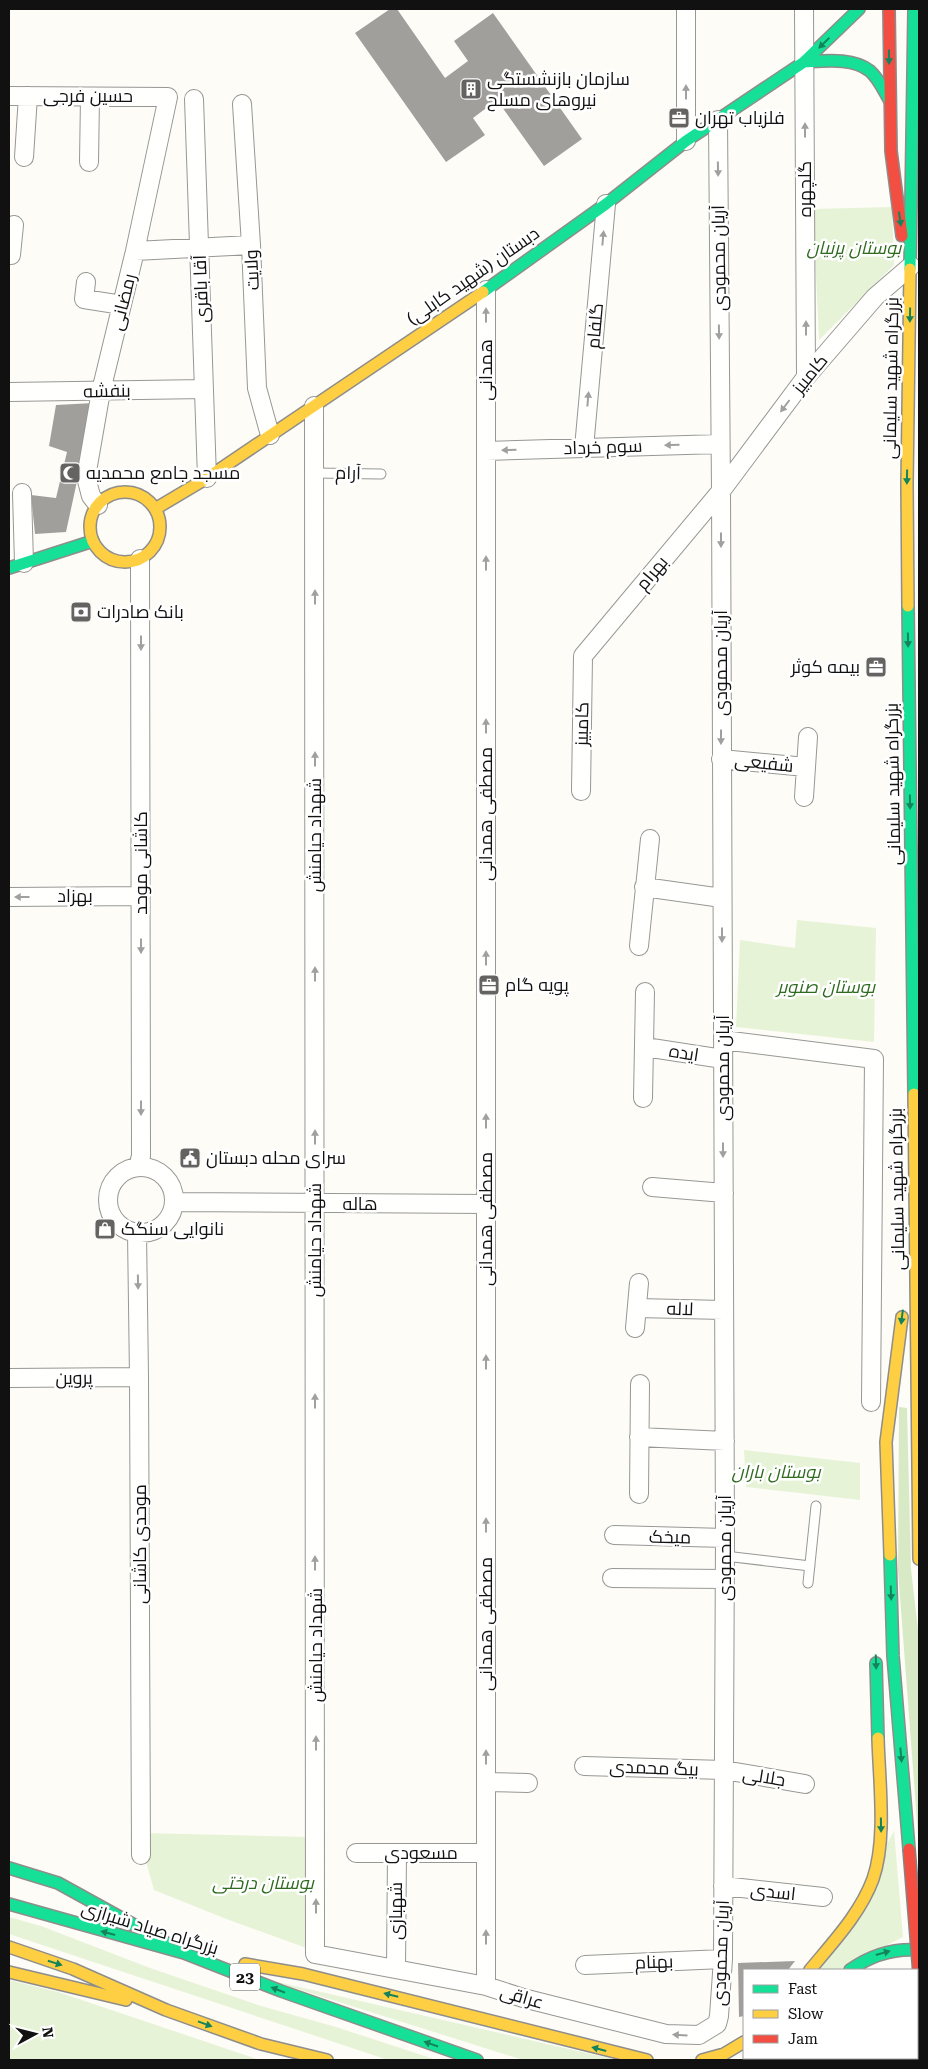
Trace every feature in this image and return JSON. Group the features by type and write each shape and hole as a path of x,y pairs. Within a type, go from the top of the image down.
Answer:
{"main road":[{"name":"دبستان (شهید کابلی)","path":"156,510 207,478 486,290 606,204 686,141 804,62 860,9"},
{"path":"889,9 891,151 904,249 911,266"},
{"name":"بزرگراه شهید سلیمانی","path":"914,9 907,484 919,1559"},
{"path":"804,62 832,61 852,64 867,70 890,102"},
{"path":"130,492 147,499 156,510 160,522 158,539 153,550 140,559 124,561 111,558 101,552 93,541 90,529 91,520 98,505 111,495 130,492"},
{"path":"16,566 93,541"},
{"path":"915,1216 886,1442 893,1656 919,1974"},
{"path":"880,1596 888,1492"},
{"path":"811,1969 851,1920 873,1879 881,1843 876,1654"},
{"path":"9,1868 58,1883 184,1953 303,1974 646,2060"},
{"name":"بزرگراه صیاد شیرازی","path":"9,1904 184,1953 290,1994 478,2060"},
{"path":"9,1947 73,1968 166,2010 301,2060"},
{"path":"852,1969 872,1956 888,1951 904,1948 919,1950"},
{"path":"9,1972 166,2010"},
{"path":"702,2060 724,2054 743,2043"},
{"path":"261,2044 328,2060"}],"street":[{"path":"686,9 686,141"},
{"name":"گلچهره","path":"804,9 806,377"},
{"name":"حسین فرجی","path":"9,96 168,96"},
{"path":"24,156 28,96"},
{"name":"رمضانی","path":"98,505 91,496 86,477 101,391 135,252 168,96"},
{"path":"89,162 90,97"},
{"name":"آقا باقری","path":"194,99 207,478"},
{"name":"ولایت","path":"242,104 251,245 257,388 270,435"},
{"name":"آریان محمودی","path":"718,120 725,1441 723,1959 719,2016"},
{"name":"گلفام","path":"584,448 606,204"},
{"path":"9,255 11,255 14,225"},
{"path":"135,252 251,245"},
{"name":"کامبیز","path":"721,491 806,377 875,297 911,266"},
{"path":"86,282 84,299 122,305"},
{"name":"همدانی","path":"486,290 486,451"},
{"name":"بنفشه","path":"9,392 204,389"},
{"name":"شهداد حیامنش","path":"314,406 315,1954"},
{"name":"سوم خرداد","path":"486,451 720,444"},
{"name":"مصطفی همدانی","path":"486,451 486,1986"},
{"name":"بهرام","path":"584,656 721,491"},
{"path":"16,566 22,493"},
{"name":"کاشانی موحد","path":"138,1167 141,1156 140,559"},
{"name":"کامبیز","path":"580,791 584,656"},
{"path":"804,797 808,737"},
{"name":"شفیعی","path":"721,759 806,767"},
{"path":"639,946 650,839"},
{"path":"644,887 722,898"},
{"name":"بهزاد","path":"9,897 141,896"},
{"name":"ایده","path":"642,1098 645,1047 645,992"},
{"path":"723,1040 874,1059 871,1402"},
{"name":"ایده","path":"645,1047 723,1059"},
{"path":"138,1167 150,1168 160,1173 168,1181 174,1202 171,1213 162,1225 148,1233 137,1233 126,1230 114,1220 108,1205 108,1194 118,1176 128,1169 138,1167"},
{"path":"652,1188 724,1193"},
{"name":"هاله","path":"174,1202 486,1204"},
{"name":"موحدی کاشانی","path":"137,1233 140,1377 141,1855"},
{"path":"635,1328 639,1283"},
{"name":"لاله","path":"637,1308 724,1310"},
{"name":"پروین","path":"9,1378 140,1377"},
{"path":"639,1494 640,1384"},
{"path":"640,1437 725,1441"},
{"name":"میخک","path":"614,1535 725,1538"},
{"path":"612,1578 725,1579"},
{"name":"بیگ محمدی","path":"584,1766 724,1770"},
{"name":"جلالی","path":"724,1770 805,1784"},
{"path":"486,1782 528,1783"},
{"name":"مسعودی","path":"356,1853 485,1853"},
{"name":"شهبازی","path":"396,1969 397,1853"},
{"path":"9,1858 58,1883"},
{"name":"اسدی","path":"723,1886 823,1897"},
{"name":"عراقی","path":"315,1954 486,1986 523,1998 666,2034 699,2035 717,2024 719,2016"},
{"name":"بهنام","path":"584,1965 723,1959"}],"lane":[{"path":"911,266 919,293"},
{"name":"آرام","path":"315,472 380,474"},
{"path":"808,1583 816,1506"},
{"path":"725,1556 810,1566"}],"green space":[{"name":"بوستان پرنیان","path":"892,207 894,265 819,340 813,209"},
{"name":"بوستان صنوبر","path":"797,920 876,928 874,1042 736,1027 740,940 795,948"},
{"path":"899,1407 907,1408 911,1569 919,1638 919,1848 898,1570"},
{"name":"بوستان باران","path":"744,1450 860,1463 860,1500 746,1487"},
{"path":"894,1831 903,1937 840,1969 820,1969"},
{"name":"بوستان درختی","path":"145,1833 311,1837 312,1950 154,1890 145,1858"},
{"path":"9,1917 41,1926 150,1968 261,2006 336,2027 437,2060 388,2060 9,1934"},
{"path":"9,1980 58,1992 260,2060 9,2060"},
{"path":"269,1980 617,2060 523,2060"},
{"path":"811,2059 912,2059 912,2060"}],"building":[{"name":"سازمان بازنشستگی نیروهای مسلح","path":"390,9 397,9 445,78 468,61 454,41 493,13 582,139 544,166 497,100 473,118 485,135 446,162 355,33"},
{"name":"مسجد جامع محمدیه","path":"94,403 66,532 35,534 31,495 56,498 67,452 49,446 56,405"},
{"path":"795,1961 789,1969 743,1969 743,2016 739,2017 738,1963"}],"traffic: fast":[{"path":"859,9 804,62 838,61 863,67 876,78 890,101"},
{"path":"910,269 914,9"},
{"path":"483,292 606,204 686,141 804,62"},
{"path":"9,568 93,541"},
{"path":"908,606 914,1094"},
{"path":"890,1555 893,1656 909,1849"},
{"path":"876,1663 878,1738"},
{"path":"9,1868 58,1883 165,1942"},
{"path":"9,1904 184,1953 281,1991 477,2060"},
{"path":"852,1969 866,1960 891,1951 919,1950"}],"traffic: slow":[{"path":"908,606 907,484 910,269"},
{"path":"155,509 207,478 483,292"},
{"path":"125,492 138,495 150,502 157,514 160,527 157,540 150,552 138,559 125,562 112,559 100,552 93,540 90,527 93,514 100,502 112,495 125,492"},
{"path":"914,1094 919,1559"},
{"path":"890,1555 886,1442 902,1317"},
{"path":"811,1969 853,1916 868,1892 873,1879 880,1846 881,1828 878,1738"},
{"path":"9,1947 73,1969 166,2010 261,2044 327,2060"},
{"path":"245,1964 303,1974 647,2060"},
{"path":"9,1972 126,2000"},
{"path":"702,2060 724,2054 743,2043"}],"traffic: jam":[{"path":"889,9 891,151 902,236"},
{"path":"909,1849 919,1974"}],"place":[{"name":"سازمان بازنشستگی نیروهای مسلح","path":"471,89"},
{"name":"فلزیاب تهران","path":"679,118"},
{"name":"مسجد جامع محمدیه","path":"70,473"},
{"name":"بانک صادرات","path":"81,612"},
{"name":"بیمه کوثر","path":"876,667"},
{"name":"پویه گام","path":"489,985"},
{"name":"سرای محله دبستان","path":"190,1158"},
{"name":"نانوایی سنگک","path":"105,1229"}]}
